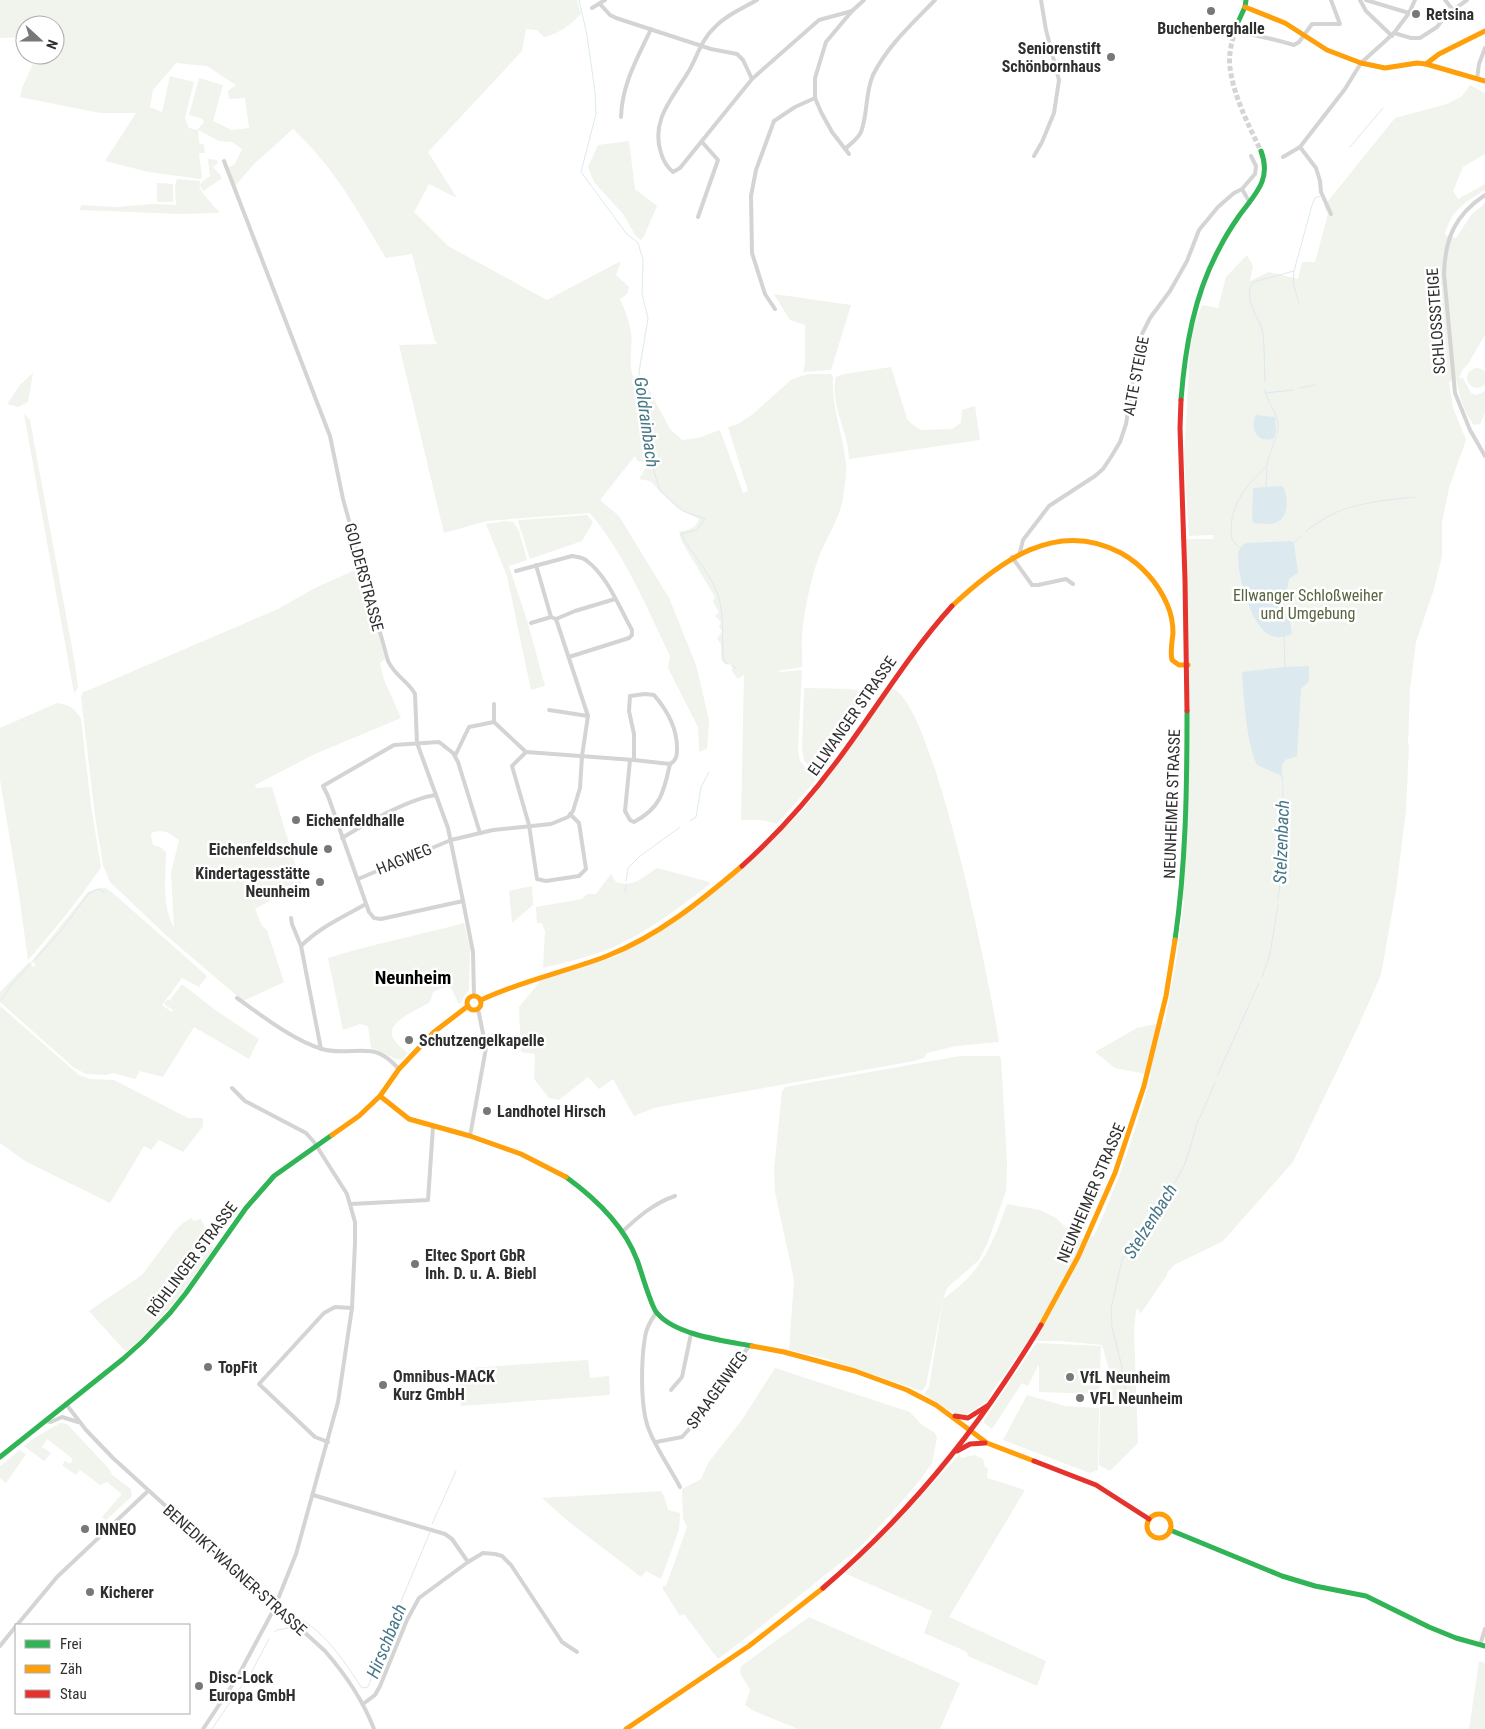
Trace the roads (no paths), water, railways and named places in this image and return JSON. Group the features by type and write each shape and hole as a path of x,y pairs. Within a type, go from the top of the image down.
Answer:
{"street":[{"path":"592,8 606,0"},
{"path":"757,0 716,26 704,39 693,64 660,120 657,134 662,157 670,170 676,171 702,142 752,79 819,20 852,10"},
{"path":"849,154 832,132 816,98 816,78 826,42 852,10 864,0"},
{"path":"845,149 860,134 872,77 884,55 935,0"},
{"path":"1034,156 1054,113 1060,80 1046,30 1041,0"},
{"path":"1238,22 1246,0"},
{"path":"1193,35 1191,30 1222,30 1257,35 1294,45 1304,36 1312,24 1340,24 1331,0"},
{"path":"1360,0 1366,11 1393,34 1410,38 1420,38 1437,27 1452,10 1467,0"},
{"path":"1366,0 1409,14"},
{"path":"1283,157 1300,147 1344,89 1361,63 1393,34 1409,14 1416,0"},
{"path":"1445,0 1452,10"},
{"path":"600,4 610,15 616,18 701,46 737,54 743,60 752,79"},
{"path":"1245,7 1271,16 1327,50 1361,63 1385,68 1426,64 1476,80 1485,81"},
{"path":"622,117 622,100 625,86 651,29"},
{"path":"1426,64 1438,54 1485,31"},
{"path":"1476,80 1485,48"},
{"path":"775,309 764,294 752,252 751,196 756,170 774,120 795,107 816,98"},
{"path":"698,217 718,160 702,142"},
{"path":"1300,147 1316,168 1321,192 1331,214"},
{"name":"NEUNHEIMER STRASSE","path":"626,1729 753,1644 827,1585 886,1529 952,1454 991,1403 1051,1310 1083,1248 1122,1156 1147,1081 1166,998 1181,899 1187,811 1188,665 1180,428 1184,364 1189,333 1204,283 1230,231 1261,186 1265,160 1261,151"},
{"name":"ALTE STEIGE","path":"1020,552 1023,540 1049,506 1095,476 1111,457 1120,442 1126,424 1140,340 1147,325 1187,261 1199,230 1218,207 1234,193 1242,189 1255,174 1256,166 1251,156"},
{"name":"GOLDERSTRASSE","path":"224,160 330,436 340,486 388,660 392,671 413,689 415,694 417,742 451,840 473,952 475,973 474,996"},
{"path":"1242,189 1250,202"},
{"name":"SCHLOSSSTEIGE","path":"1484,454 1470,430 1455,392 1444,274 1445,257 1452,230 1462,214 1485,195"},
{"name":"ELLWANGER STRASSE","path":"480,1000 504,988 608,955 629,946 662,927 716,887 780,829 812,794 847,748 909,656 944,612 973,586 1020,552 1059,540 1077,540 1108,547 1126,557 1148,574 1160,590 1170,613 1172,623 1172,660 1179,664 1188,665"},
{"path":"516,570 572,556 581,557 598,573 615,599 632,630 632,635 629,638 569,657"},
{"path":"1012,557 1032,584 1038,585 1066,579 1073,584"},
{"path":"536,565 551,617"},
{"path":"530,623 551,617 556,619 576,610 615,599"},
{"path":"526,752 512,766 529,826 537,879 546,882 579,876 586,869 579,823 570,814 574,809 580,788 582,756 588,716 556,619"},
{"path":"494,704 494,722 526,752 632,760 670,764 677,757 677,736 674,726 654,696 645,694 630,696 629,711 634,734 632,760 625,811 630,820 634,822 644,817 656,806 662,795 670,764"},
{"path":"549,710 588,716"},
{"path":"455,756 469,727 494,722"},
{"path":"463,901 381,919 374,918 369,912 323,786 394,745 439,742 455,756 475,812 480,833"},
{"path":"342,838 357,828 411,802 436,795"},
{"name":"HAGWEG","path":"358,880 451,840 493,830 550,824 568,817 570,814"},
{"path":"301,946 324,926 366,904"},
{"path":"291,918 301,946 321,1049"},
{"path":"470,1136 486,1048 478,1009 481,1005 480,1000 474,996 467,1001 468,1006 472,1010 478,1009"},
{"path":"236,998 279,1027 321,1049 336,1053 377,1052 388,1058 399,1070"},
{"path":"468,1006 434,1032 399,1070 380,1096 409,1119 470,1136 521,1154 567,1178 601,1205 622,1232 635,1255 656,1313 671,1324 691,1334 784,1352 855,1370 907,1390 936,1405 987,1443 1096,1485 1149,1519"},
{"path":"203,1729 237,1678 275,1606 296,1554 338,1402 352,1308 355,1243 355,1222 347,1194 306,1133 245,1101 232,1088"},
{"name":"RÖHLINGER STRASSE","path":"0,1457 123,1359 158,1327 186,1293 260,1191 280,1170 359,1116 380,1096"},
{"path":"351,1204 428,1200 433,1126"},
{"path":"622,1232 661,1200 675,1196"},
{"path":"328,1442 315,1437 259,1384 324,1313 335,1307 352,1308"},
{"path":"656,1313 649,1323 645,1336 642,1376 644,1416 649,1430 680,1488"},
{"path":"671,1390 682,1377 691,1334"},
{"name":"SPAAGENWEG","path":"656,1442 682,1437 692,1426 749,1346"},
{"path":"948,1413 959,1418 971,1418 991,1403"},
{"name":"BENEDIKT-WAGNER-STRASSE","path":"66,1404 80,1423 112,1458 336,1663 355,1690 374,1729"},
{"path":"46,1421 51,1422 67,1417 80,1423"},
{"path":"952,1454 968,1443 987,1443"},
{"path":"18,1624 57,1577 148,1491"},
{"path":"313,1495 445,1534 452,1539 468,1562"},
{"path":"1156,1514 1164,1515 1169,1520 1170,1530 1164,1536 1155,1537 1148,1531 1149,1519 1156,1514"},
{"path":"1170,1530 1282,1576 1315,1586 1366,1596 1382,1602 1429,1627 1483,1646 1485,1629"},
{"path":"363,1704 375,1695 380,1686 407,1620 419,1598 483,1553 495,1554 508,1561 562,1642 577,1652"},
{"path":"0,1646 15,1627"}],"waterway":[{"name":"Goldrainbach","path":"579,0 587,35 596,114 581,172 626,233 638,243 643,260 642,294 648,318 639,372 650,424 651,462 660,491 683,511 705,519 697,530 681,534 715,587 718,595 722,620 724,662 729,664"},
{"name":"Stelzenbach","path":"1350,147 1383,108"},
{"name":"Stelzenbach","path":"1265,382 1263,334 1251,302 1250,289 1253,282 1294,271 1312,205 1315,198 1320,196"},
{"path":"1294,271 1293,283 1299,303"},
{"path":"1300,388 1315,385"},
{"name":"Stelzenbach","path":"1240,548 1232,540 1231,528 1235,508 1245,490 1267,466 1278,429 1277,420 1265,390"},
{"path":"1265,393 1294,390"},
{"path":"1266,487 1267,468"},
{"path":"1306,531 1329,516 1346,509 1375,502 1415,497"},
{"path":"1293,543 1300,537"},
{"name":"Stelzenbach","path":"1284,635 1285,668"},
{"name":"Goldrainbach","path":"731,665 736,668"},
{"name":"Goldrainbach","path":"690,821 696,817 701,787 709,772"},
{"name":"Stelzenbach","path":"1282,775 1283,782"},
{"name":"Stelzenbach","path":"1278,899 1281,876 1283,785"},
{"name":"Goldrainbach","path":"626,881 628,868 639,857 680,827"},
{"name":"Goldrainbach","path":"625,892 626,885"},
{"path":"1,1000 12,984 60,932 89,893 98,889 104,892"},
{"name":"Stelzenbach","path":"1262,977 1270,954 1278,905"},
{"name":"Stelzenbach","path":"1217,1076 1259,983"},
{"name":"Stelzenbach","path":"1126,1394 1112,1327 1111,1309 1122,1260 1132,1241 1153,1217 1166,1198 1184,1166 1197,1123 1215,1082"},
{"name":"Stelzenbach","path":"1127,1400 1127,1407"},
{"name":"Hirschbach","path":"432,1524 456,1471"},
{"name":"Hirschbach","path":"301,1622 304,1621 322,1635 362,1688 368,1687 385,1640 430,1532"},
{"name":"Hirschbach","path":"274,1632 289,1628"},
{"name":"Hirschbach","path":"236,1694 251,1673 269,1639"},
{"name":"Hirschbach","path":"212,1729 231,1701"}],"tunnel":[{"path":"1238,22 1230,51 1230,68 1238,100 1261,151"}],"place":[{"name":"Buchenberghalle","path":"1211,11"},
{"name":"Retsina","path":"1416,14"},
{"name":"Seniorenstift Schönbornhaus","path":"1111,57"},
{"name":"Eichenfeldhalle","path":"296,820"},
{"name":"Eichenfeldschule","path":"328,849"},
{"name":"Kindertagesstätte Neunheim","path":"320,882"},
{"name":"Schutzengelkapelle","path":"409,1040"},
{"name":"Landhotel Hirsch","path":"487,1111"},
{"name":"Eltec Sport GbR Inh. D. u. A. Biebl","path":"415,1264"},
{"name":"TopFit","path":"208,1367"},
{"name":"VfL Neunheim","path":"1070,1377"},
{"name":"Omnibus-MACK Kurz GmbH","path":"383,1385"},
{"name":"VFL Neunheim","path":"1080,1398"},
{"name":"INNEO","path":"85,1529"},
{"name":"Kicherer","path":"90,1592"},
{"name":"Disc-Lock Europa GmbH","path":"199,1686"}],"district":[{"name":"Neunheim","path":"413,977"}],"park label":[{"name":"Ellwanger Schloßweiher und Umgebung","path":"1308,604"}]}
